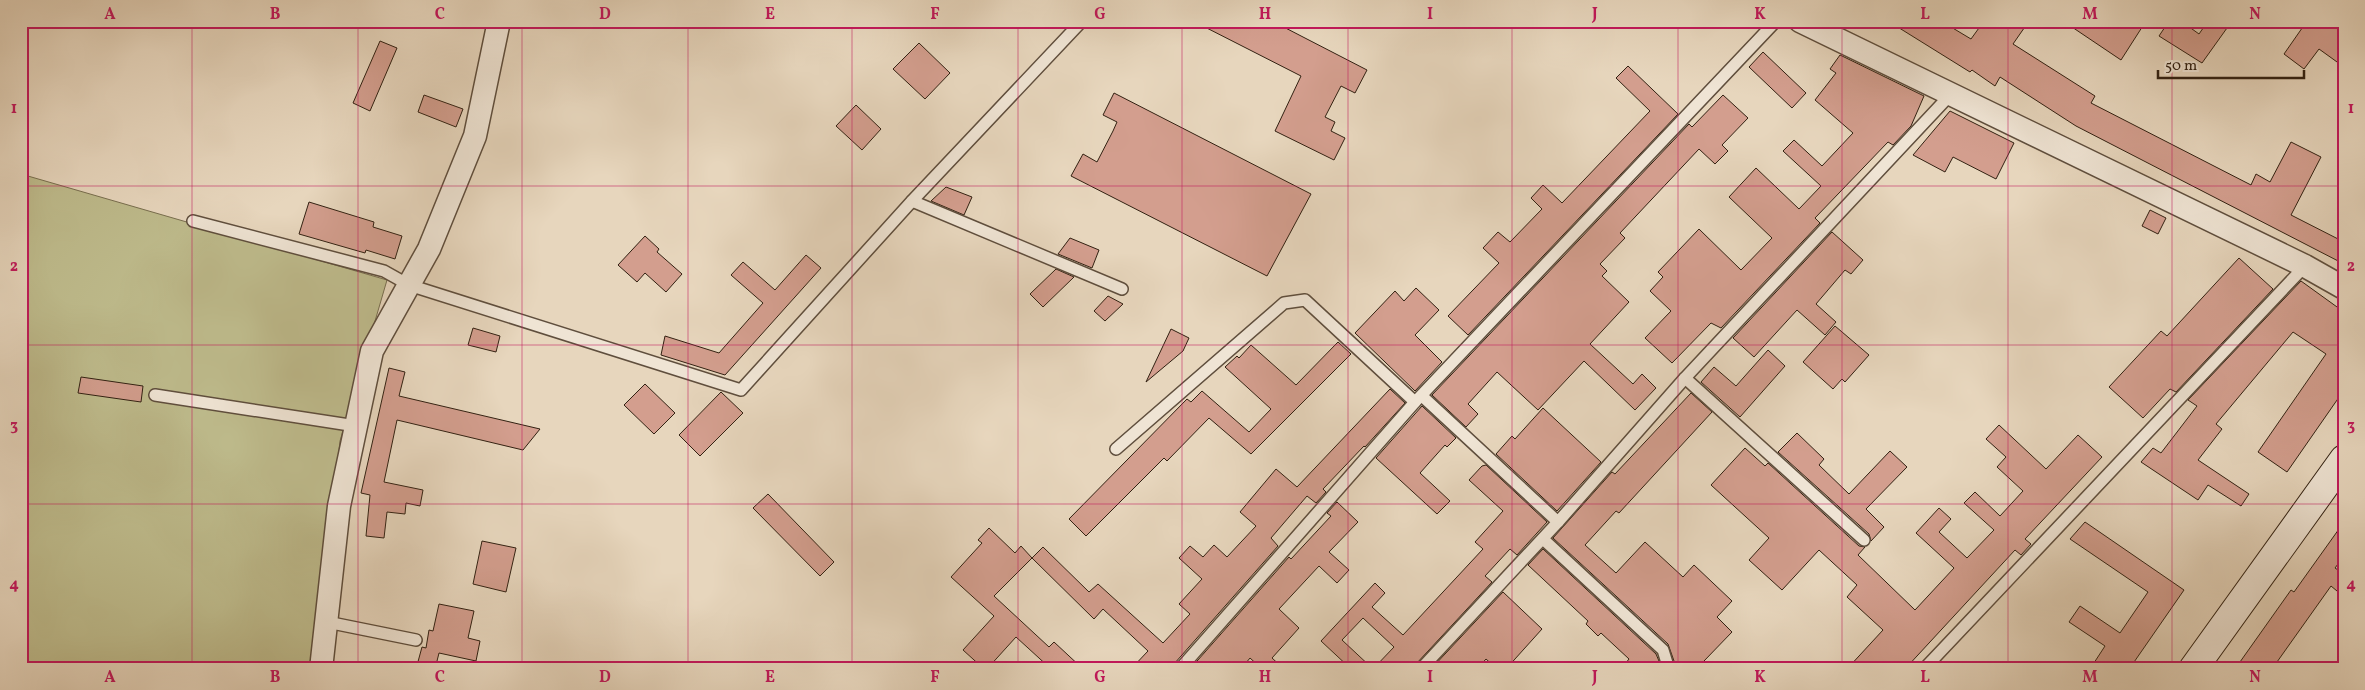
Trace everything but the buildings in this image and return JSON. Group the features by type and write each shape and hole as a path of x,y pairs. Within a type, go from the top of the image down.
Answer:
{"main road":[{"path":"2193,669 2344,459"}],"street":[{"path":"322,669 339,506 372,351 429,249 475,136 499,21"},
{"path":"1800,21 2305,266 2344,288"}],"lane":[{"path":"193,221 384,271 409,285 741,390 912,201 1082,21"},
{"path":"1180,669 1419,399 1776,21"},
{"path":"1421,669 1543,539 1685,378 1951,94"},
{"path":"912,201 1122,289"},
{"path":"1924,669 2305,266"},
{"path":"1116,449 1284,302 1305,300 1558,522"},
{"path":"1685,378 1864,540"},
{"path":"155,395 356,426"},
{"path":"1543,539 1663,650 1667,663 1662,669"},
{"path":"326,622 416,640"}],"shaded area":[{"path":"21,174 387,280 340,441 316,669 30,669 21,662 21,396 25,380 21,379"}]}
